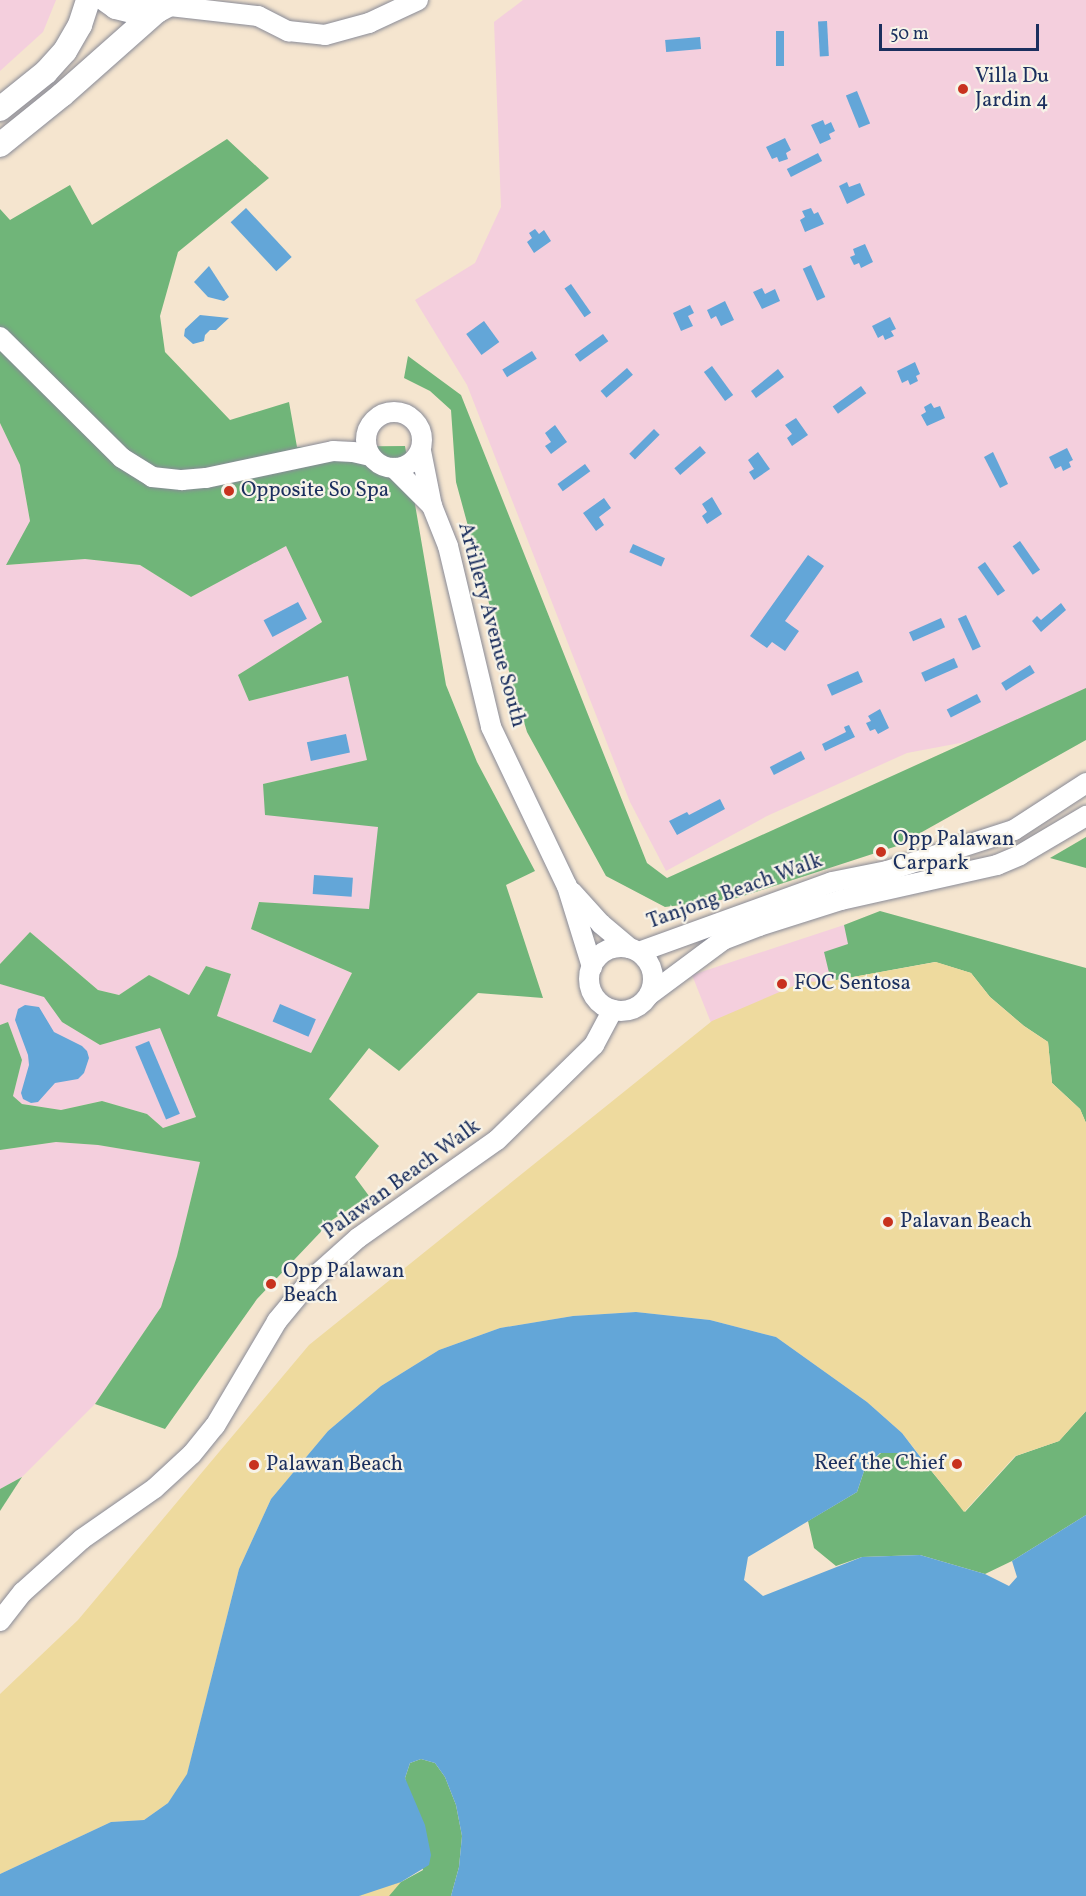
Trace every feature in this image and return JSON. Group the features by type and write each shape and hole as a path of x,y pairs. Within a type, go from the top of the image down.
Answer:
{"street":[{"path":"0,109 46,72 65,51 80,25 88,0"},
{"path":"106,0 117,7 136,12 168,6 258,16 288,31 325,35 369,23 418,0"},
{"path":"244,0 258,16"},
{"path":"0,145 168,6"},
{"path":"0,337 122,458 152,477 182,480 206,478 333,451 371,456"},
{"path":"333,451 367,430 379,416 396,411 405,413 418,424 423,442 421,451 410,464 394,468 377,463 367,448 367,430"},
{"name":"Artillery Avenue South","path":"421,451 432,506 448,546 491,727 567,886 592,967"},
{"name":"Artillery Avenue South","path":"394,468 432,506"},
{"name":"Tanjong Beach Walk","path":"634,950 822,885 887,871 1014,830 1086,783"},
{"name":"Tanjong Beach Walk","path":"649,995 723,940 841,900 997,864 1020,855 1086,816"},
{"name":"Tanjong Beach Walk","path":"848,879 888,891"},
{"name":"Artillery Avenue South","path":"567,886 601,924 634,950"},
{"path":"612,948 634,950 651,967 653,976 649,995 634,1009 613,1010 596,998 589,978 592,967 596,959 612,948"},
{"name":"Palawan Beach Walk","path":"0,1622 23,1592 82,1539 155,1488 192,1454 215,1426 278,1321 311,1280 358,1238 497,1140 594,1045 613,1010"}],"shaded area":[{"path":"0,0 56,0 43,32 0,71"},
{"path":"523,0 1086,0 1086,692 976,740 907,753 767,816 666,871 630,802 467,385 415,300 475,263 501,207 494,22"},
{"path":"0,423 20,465 30,521 7,565 85,559 140,565 191,597 286,545 322,622 239,675 249,701 348,675 368,760 263,784 379,826 369,910 259,902 251,929 352,973 311,1053 217,1016 231,974 206,966 189,995 149,975 119,995 98,990 30,932 0,964"},
{"path":"844,925 849,944 825,952 848,1013 727,1063 692,975"},
{"path":"0,984 44,996 62,1022 100,1045 160,1027 196,1117 163,1128 147,1114 102,1101 61,1110 22,1104 13,1096 22,1060 8,1022 0,1025"},
{"path":"56,1142 98,1145 200,1162 177,1256 161,1307 95,1404 22,1477 0,1489 0,1150"}],"green space":[{"path":"227,139 269,178 178,252 160,316 165,352 230,420 289,402 297,447 405,446 446,685 477,762 535,871 506,885 543,998 478,993 399,1071 369,1048 329,1099 379,1146 355,1177 369,1196 332,1220 257,1299 165,1429 95,1404 161,1307 177,1256 200,1162 98,1145 56,1142 0,1150 0,1025 8,1022 22,1060 13,1096 22,1104 61,1110 102,1101 147,1114 163,1128 196,1117 160,1028 100,1045 62,1022 44,997 0,984 0,964 30,932 98,990 119,995 149,975 189,995 206,966 231,974 217,1016 311,1053 352,973 251,929 259,902 369,909 378,827 265,815 263,784 367,760 348,676 249,701 238,675 322,622 286,546 191,597 140,565 85,559 6,565 30,521 20,465 0,423 0,209 10,220 70,185 92,225"},
{"path":"408,356 461,395 647,863 667,878 1086,688 1086,740 897,846 737,898 665,907 606,876 527,732 456,482 451,410 430,391 404,378"},
{"path":"1086,837 1086,868 1050,858"},
{"path":"880,911 1086,968 1086,1123 1080,1109 1052,1083 1048,1042 1024,1026 990,997 971,973 935,962 831,981 824,952 848,944 844,925"},
{"path":"1086,1411 1086,1515 1012,1561 985,1574 920,1555 862,1557 836,1566 814,1548 808,1521 857,1492 865,1468 881,1453 899,1453 919,1468 928,1467 965,1512 1016,1456 1059,1441"},
{"path":"22,1477 0,1511 0,1489"},
{"path":"421,1759 435,1763 445,1777 456,1805 462,1836 459,1867 451,1896 359,1896 401,1882 423,1870 405,1778 410,1763"}],"sand":[{"path":"936,962 971,973 990,997 1024,1026 1048,1042 1052,1083 1080,1109 1086,1123 1086,1411 1059,1441 1015,1456 964,1512 902,1433 867,1402 776,1337 710,1320 636,1312 573,1316 500,1328 439,1350 381,1386 328,1431 271,1499 239,1569 187,1775 168,1803 144,1820 111,1822 0,1874 0,1694 78,1620 309,1345 712,1021 803,982 831,981"},
{"path":"401,1882 389,1896 359,1896 371,1891"}],"water":[{"path":"818,21 827,21 829,56 820,56"},
{"path":"776,31 784,31 784,66 776,66"},
{"path":"700,37 701,49 666,52 665,40"},
{"path":"857,91 870,123 859,128 846,95"},
{"path":"823,120 825,125 831,122 835,131 829,134 831,139 820,144 811,125"},
{"path":"785,138 791,150 786,153 788,159 779,162 777,157 772,159 766,147"},
{"path":"818,153 822,161 791,177 787,169"},
{"path":"847,182 849,187 860,183 865,195 847,204 839,186"},
{"path":"246,208 292,257 276,271 231,222"},
{"path":"811,208 814,214 818,212 824,224 805,232 800,220 805,217 802,211"},
{"path":"535,229 539,234 544,230 551,241 534,253 527,242 532,238 529,233"},
{"path":"865,244 873,262 861,268 859,263 854,265 850,257 855,255 853,249"},
{"path":"811,265 825,297 817,301 803,269"},
{"path":"209,266 229,297 224,301 208,297 194,282"},
{"path":"571,284 591,313 585,317 564,289"},
{"path":"762,288 765,294 775,289 780,301 762,309 753,292"},
{"path":"725,301 734,320 721,326 716,316 711,319 707,310"},
{"path":"690,305 694,313 688,316 693,326 681,331 673,313"},
{"path":"200,315 229,318 216,330 210,330 205,335 204,341 193,344 184,336 185,329"},
{"path":"890,317 896,329 891,331 894,336 885,340 883,335 878,338 872,326"},
{"path":"484,321 499,342 481,355 466,334"},
{"path":"603,334 608,341 580,362 575,355"},
{"path":"532,351 537,359 507,377 502,370"},
{"path":"915,362 920,374 916,376 918,381 910,385 908,380 902,383 897,371"},
{"path":"712,366 733,395 725,401 704,372"},
{"path":"627,368 633,375 606,398 601,391"},
{"path":"778,369 784,377 756,398 751,391"},
{"path":"861,386 866,393 838,414 833,407"},
{"path":"931,403 934,408 940,406 945,418 927,426 921,415 926,412 924,407"},
{"path":"796,418 808,435 792,446 787,438 792,434 785,425"},
{"path":"555,425 567,442 551,454 545,446 551,442 545,433"},
{"path":"654,429 660,435 635,459 629,454"},
{"path":"700,446 706,453 680,475 674,468"},
{"path":"1067,448 1073,460 1069,462 1071,467 1063,471 1061,466 1055,469 1049,457"},
{"path":"758,452 770,469 754,480 749,472 754,469 748,460"},
{"path":"993,452 1008,484 1000,488 984,457"},
{"path":"585,464 590,471 563,491 557,484"},
{"path":"712,497 722,514 707,524 702,516 707,512 702,504"},
{"path":"604,498 611,508 599,517 604,525 596,531 583,513"},
{"path":"1020,541 1040,570 1033,575 1013,546"},
{"path":"633,544 665,558 661,566 629,552"},
{"path":"808,555 824,566 785,621 799,631 785,651 772,642 767,648 750,636"},
{"path":"985,562 1005,591 998,596 978,567"},
{"path":"298,602 307,619 272,637 264,620"},
{"path":"1061,603 1066,610 1041,632 1032,621 1037,616 1041,620"},
{"path":"966,615 981,647 973,651 958,619"},
{"path":"941,618 945,627 913,641 909,632"},
{"path":"954,658 958,667 925,682 921,673"},
{"path":"1030,665 1035,673 1006,691 1001,683"},
{"path":"858,671 863,682 832,696 827,685"},
{"path":"977,694 981,702 951,717 947,709"},
{"path":"880,709 889,728 878,734 875,729 870,731 866,723 871,721 868,716"},
{"path":"849,725 855,737 825,751 822,744 846,732 844,727"},
{"path":"346,734 350,753 311,761 307,742"},
{"path":"801,751 805,759 774,775 770,767"},
{"path":"720,799 725,809 677,835 669,821 687,812 689,815"},
{"path":"314,875 353,878 352,897 313,894"},
{"path":"280,1004 316,1019 308,1037 273,1021"},
{"path":"25,1005 39,1007 54,1032 82,1046 89,1058 84,1073 78,1079 55,1083 38,1102 31,1103 23,1099 21,1093 29,1065 28,1055 15,1020 18,1009"},
{"path":"149,1041 180,1114 166,1120 135,1047"},
{"path":"636,1312 710,1320 776,1337 867,1402 902,1433 928,1467 919,1468 898,1453 880,1453 865,1468 857,1492 748,1557 744,1580 763,1596 862,1557 920,1555 985,1574 1009,1586 1017,1577 1012,1561 1086,1515 1086,1896 451,1896 459,1867 462,1836 456,1805 445,1777 435,1763 421,1759 410,1763 405,1778 425,1825 431,1855 429,1865 401,1882 359,1896 0,1896 0,1874 111,1822 144,1820 168,1803 187,1774 239,1569 271,1499 328,1431 381,1386 439,1350 500,1328 573,1316"}],"place":[{"name":"Villa Du Jardin 4","path":"963,89"},
{"name":"Opposite So Spa","path":"229,491"},
{"name":"Opp Palawan Carpark","path":"881,852"},
{"name":"FOC Sentosa","path":"782,984"},
{"name":"Palavan Beach","path":"888,1222"},
{"name":"Opp Palawan Beach","path":"271,1284"},
{"name":"Reef the Chief","path":"957,1464"},
{"name":"Palawan Beach","path":"254,1465"}]}
